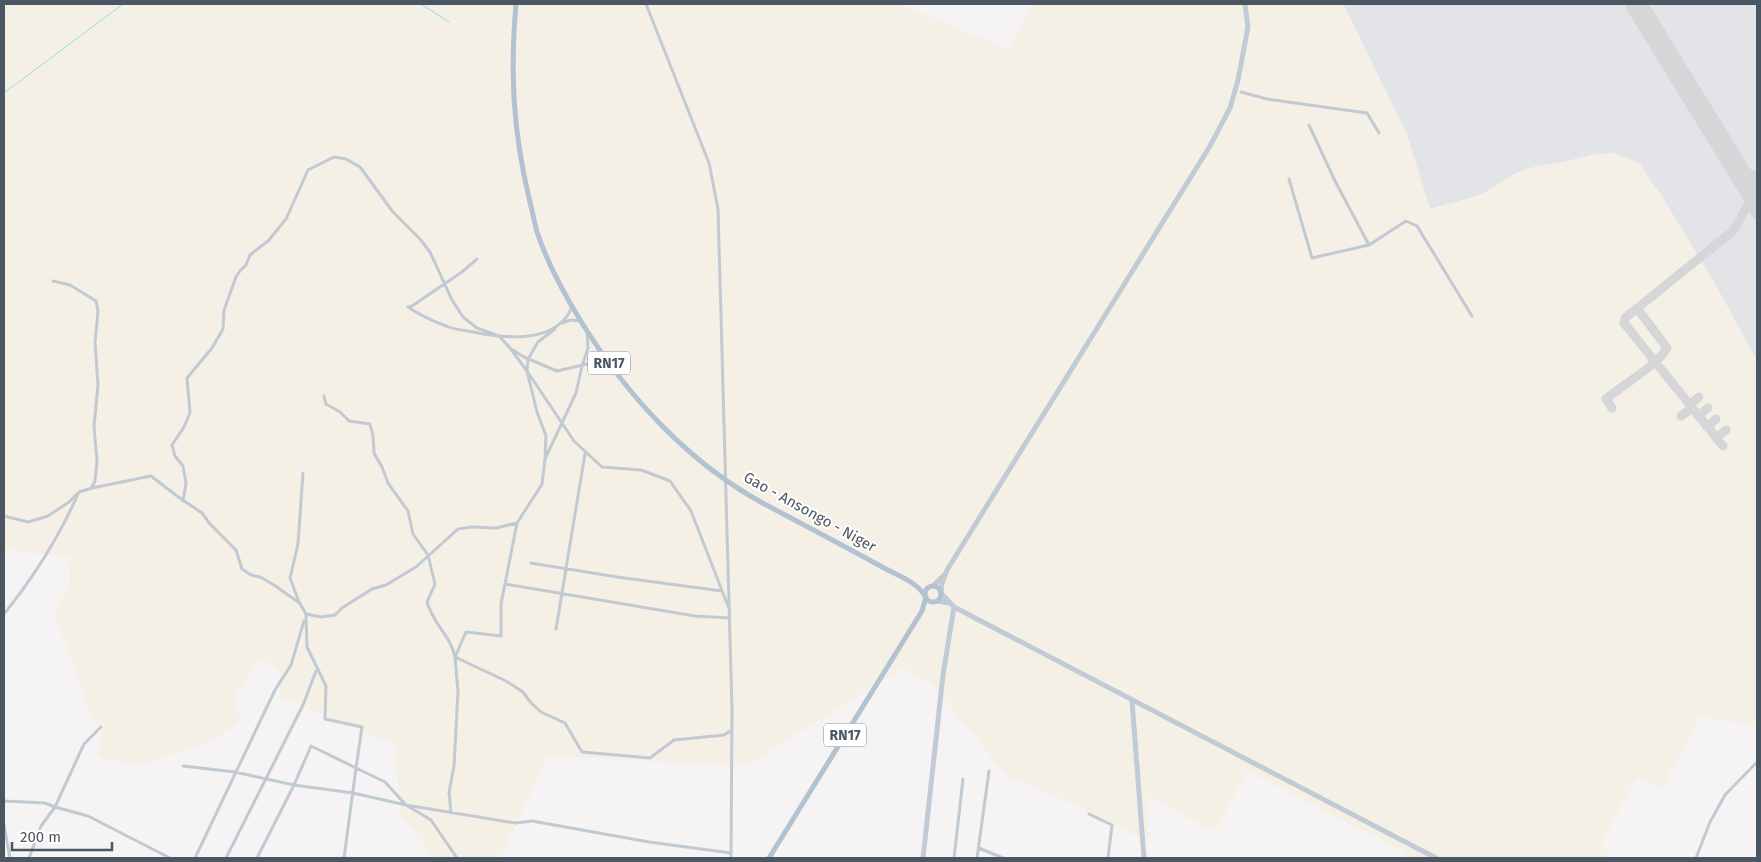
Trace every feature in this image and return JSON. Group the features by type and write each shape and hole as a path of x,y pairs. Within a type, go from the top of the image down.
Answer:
{"main road":[{"name":"Gao - Ansongo - Niger","path":"516,4 512,81 519,153 537,231 553,274 587,331 628,388 663,427 696,457 767,506 839,542 914,584"},
{"name":"RN17","path":"914,584 932,587"},
{"name":"RN17","path":"914,584 926,597 922,611"},
{"path":"932,587 938,588 941,592 940,598 935,602 926,597 926,591 932,587"},
{"name":"RN17","path":"769,858 922,611 935,602"}],"street":[{"path":"646,4 709,163 718,209 730,611 732,729 731,858"},
{"path":"932,587 945,574 1210,146 1230,108 1238,80 1248,27 1245,4"},
{"path":"1241,92 1267,99 1367,114 1379,133"},
{"path":"1309,125 1335,181 1369,245"},
{"path":"184,501 186,484 183,466 176,456 172,445 184,427 190,413 187,378 212,348 223,329 224,310 236,277 246,265 250,255 268,240 286,218 308,170 334,157 346,159 360,167 393,212 430,252 444,283 463,317 477,328 499,336 510,348 574,441 602,468 641,470 670,481 691,511 730,611"},
{"path":"1289,179 1312,258 1369,245 1406,221 1417,226 1472,316"},
{"path":"477,259 462,272 408,307 447,327 499,336 539,335 571,320 581,321"},
{"path":"53,281 70,285 96,301 98,311 96,343 98,385 94,426 97,468 92,488"},
{"path":"454,657 466,632 501,636 501,604 517,523 542,484 545,459 546,436 537,412 527,371 528,359 538,342 561,324 572,307"},
{"path":"545,459 576,393 588,348 587,331"},
{"path":"510,348 528,359 557,371 592,363 612,367"},
{"path":"324,396 326,404 340,412 349,421 370,424 374,453 388,483 408,511 413,534 428,555 436,584 427,602 430,614 453,646 458,692 454,766 449,792 451,813"},
{"path":"556,629 585,454"},
{"path":"303,473 298,544 290,578 306,616 307,647 326,686 325,719 362,727 344,858"},
{"path":"4,516 28,522 48,516 69,502 79,492 151,476 202,513 236,550 242,569 251,575 274,584 299,602"},
{"path":"4,614 24,590 46,554 79,492"},
{"path":"306,616 336,615 342,608 372,589 386,585 416,567 458,528 496,528 517,523"},
{"path":"532,563 617,577 723,591"},
{"path":"923,858 952,605 941,592 945,574"},
{"path":"505,584 695,616 730,618"},
{"path":"935,602 943,601 952,605 1132,701 1436,858"},
{"path":"195,858 275,690 291,665 306,616"},
{"path":"454,657 506,681 524,692 531,703 541,712 566,723 582,752 650,758 674,740 724,736 732,729"},
{"path":"226,858 303,705 317,670"},
{"path":"1132,701 1144,858"},
{"path":"29,858 42,826 56,807 84,744 101,727"},
{"path":"257,858 294,785 311,746 385,782 406,804 431,820 457,858"},
{"path":"1696,858 1710,822 1725,795 1757,762"},
{"path":"183,766 235,772 294,785 451,813 515,823 532,822 649,842 731,853"},
{"path":"978,858 989,771"},
{"path":"954,858 963,780"},
{"path":"4,801 45,803 88,816 170,858"},
{"path":"1089,814 1112,825 1108,858"},
{"path":"4,825 10,858"},
{"path":"978,848 1003,858"}],"shaded area":[{"path":"1343,4 1757,4 1757,361 1714,282 1664,200 1639,164 1629,159 1613,153 1592,155 1516,173 1481,195 1430,209 1406,132"}],"sand":[{"path":"4,4 900,4 1008,49 1033,4 1343,4 1406,132 1430,209 1481,195 1516,173 1537,166 1570,161 1592,155 1613,153 1639,163 1714,282 1757,361 1757,725 1700,717 1662,788 1636,778 1600,846 1609,853 1607,858 1402,858 1404,852 1247,771 1215,832 1148,796 1148,842 1082,808 1007,776 932,684 903,668 752,762 739,766 548,756 500,858 434,858 401,815 395,745 279,696 281,681 278,671 271,664 258,657 236,696 234,710 243,718 217,738 156,761 132,765 106,760 98,755 102,737 101,727 91,718 54,611 70,585 69,558 4,549"}],"waterway":[{"path":"4,93 123,4"},
{"path":"421,4 449,22"}],"taxiway":[{"path":"1736,167 1757,177"},
{"path":"1723,446 1624,323 1625,318 1733,231 1749,203 1750,194 1747,184"},
{"path":"1750,200 1752,208 1757,215"},
{"path":"1612,408 1606,399 1648,368 1667,348 1637,308"},
{"path":"1689,405 1699,397"},
{"path":"1681,416 1692,408"},
{"path":"1698,416 1708,408"},
{"path":"1707,427 1716,419"},
{"path":"1716,438 1726,430"}],"runway":[{"path":"1636,4 1757,201"}]}
